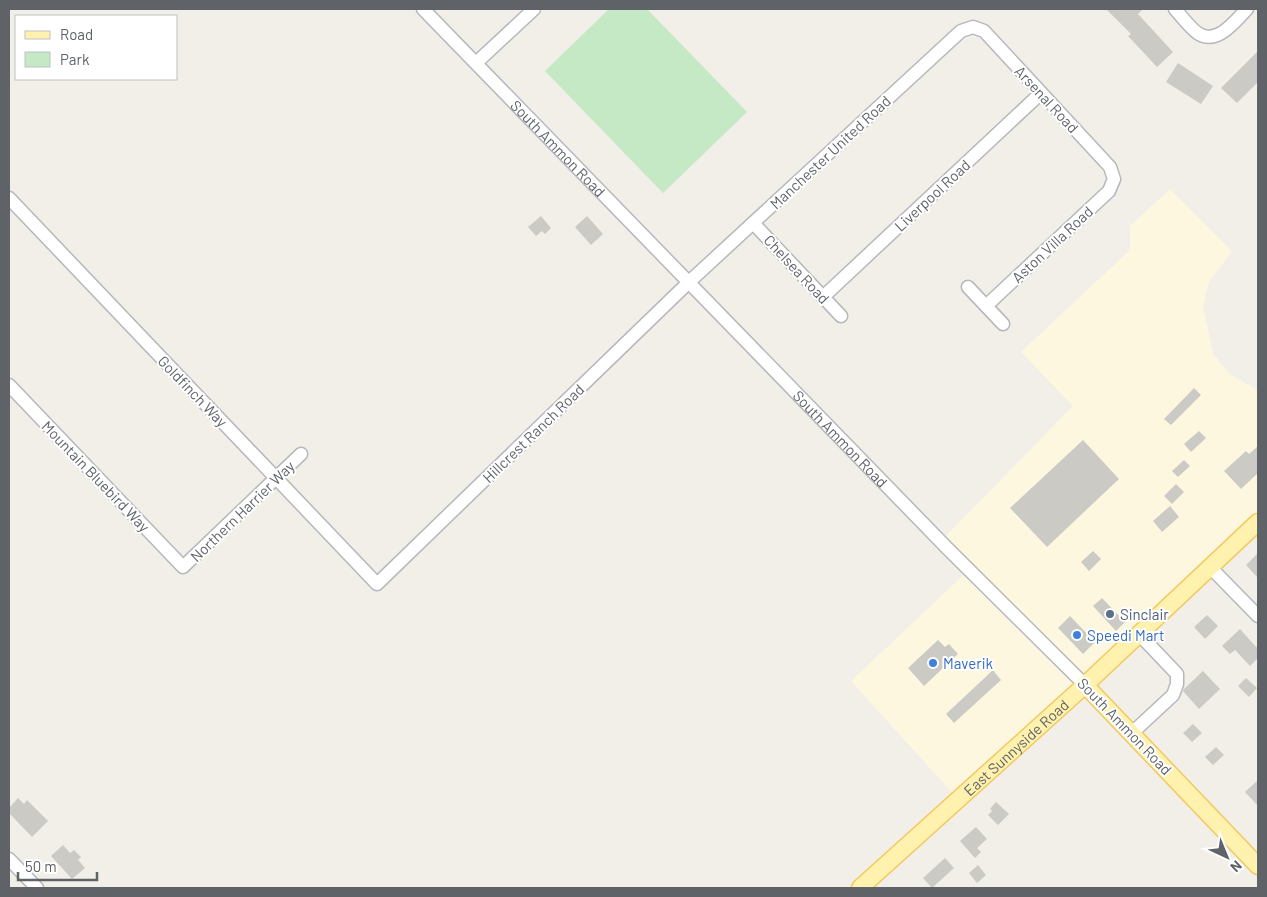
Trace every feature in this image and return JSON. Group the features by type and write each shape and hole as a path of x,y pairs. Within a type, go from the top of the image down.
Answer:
{"main road":[{"name":"East Sunnyside Road","path":"860,888 1085,685 1258,522"},
{"name":"South Ammon Road","path":"1085,685 1258,866"}],"street":[{"name":"South Ammon Road","path":"423,9 947,548 1085,685"},
{"path":"476,63 534,9"},
{"path":"1175,9 1199,34 1210,37 1222,34 1247,9"},
{"name":"Arsenal Road","path":"973,27 984,31 1110,167 1114,179"},
{"name":"Manchester United Road","path":"689,282 961,31 973,27"},
{"name":"Liverpool Road","path":"823,297 1041,93"},
{"name":"Aston Villa Road","path":"986,306 1109,191 1114,179"},
{"name":"Goldfinch Way","path":"9,198 377,584"},
{"name":"Chelsea Road","path":"753,223 841,316"},
{"name":"Hillcrest Ranch Road","path":"377,584 689,282"},
{"path":"968,287 1003,324"},
{"name":"Mountain Bluebird Way","path":"9,385 183,567"},
{"name":"Northern Harrier Way","path":"183,567 301,454"},
{"path":"1210,566 1258,616"},
{"path":"1132,733 1173,695 1177,684 1177,674 1139,634"},
{"path":"9,859 37,888"}],"shaded area":[{"path":"1170,189 1232,251 1209,282 1203,307 1213,354 1230,374 1258,391 1258,522 958,799 851,681 969,570 947,548 945,537 1073,406 1021,352 1130,250 1130,226"}],"green space":[{"path":"609,9 647,9 747,112 663,193 545,71"}],"building":[{"path":"1106,9 1143,9 1138,14 1173,52 1157,67 1128,36 1131,34"},
{"path":"1258,51 1258,82 1237,103 1221,88"},
{"path":"1178,63 1213,86 1201,104 1166,82"},
{"path":"541,216 551,228 545,234 542,231 536,236 528,227"},
{"path":"587,216 603,234 591,245 575,227"},
{"path":"1194,388 1201,395 1171,425 1164,419"},
{"path":"1199,431 1206,438 1191,452 1184,444"},
{"path":"1083,440 1119,479 1047,547 1010,508"},
{"path":"1258,446 1258,473 1241,489 1224,471 1246,451 1249,454"},
{"path":"1184,460 1190,466 1178,477 1172,471"},
{"path":"1176,484 1184,492 1172,504 1164,496"},
{"path":"1170,506 1179,517 1162,532 1153,521"},
{"path":"1093,551 1101,559 1089,571 1081,562"},
{"path":"1258,553 1258,578 1246,565"},
{"path":"1102,598 1125,622 1116,631 1093,606"},
{"path":"1207,615 1218,626 1205,639 1194,627"},
{"path":"1070,616 1095,642 1083,654 1058,628"},
{"path":"1240,629 1258,649 1258,658 1250,666 1235,650 1230,654 1222,646"},
{"path":"938,640 945,647 949,644 958,654 924,686 908,668"},
{"path":"993,670 1001,680 954,723 946,714"},
{"path":"1203,671 1220,689 1199,709 1183,691"},
{"path":"1246,678 1257,688 1249,697 1238,686"},
{"path":"1193,724 1202,733 1192,742 1183,733"},
{"path":"1216,747 1224,755 1213,765 1205,757"},
{"path":"1258,780 1258,806 1245,792"},
{"path":"18,798 24,804 27,800 48,821 32,837 9,813 9,808"},
{"path":"996,802 1009,814 998,825 988,815"},
{"path":"976,827 987,839 977,848 981,852 975,858 960,841"},
{"path":"63,845 70,853 74,850 81,857 78,860 85,868 72,879 51,856"},
{"path":"945,858 954,868 932,888 923,878"},
{"path":"978,865 986,875 977,883 969,873"}],"place":[{"name":"Sinclair","path":"1110,614"},
{"name":"Speedi Mart","path":"1077,635"},
{"name":"Maverik","path":"933,663"}]}
